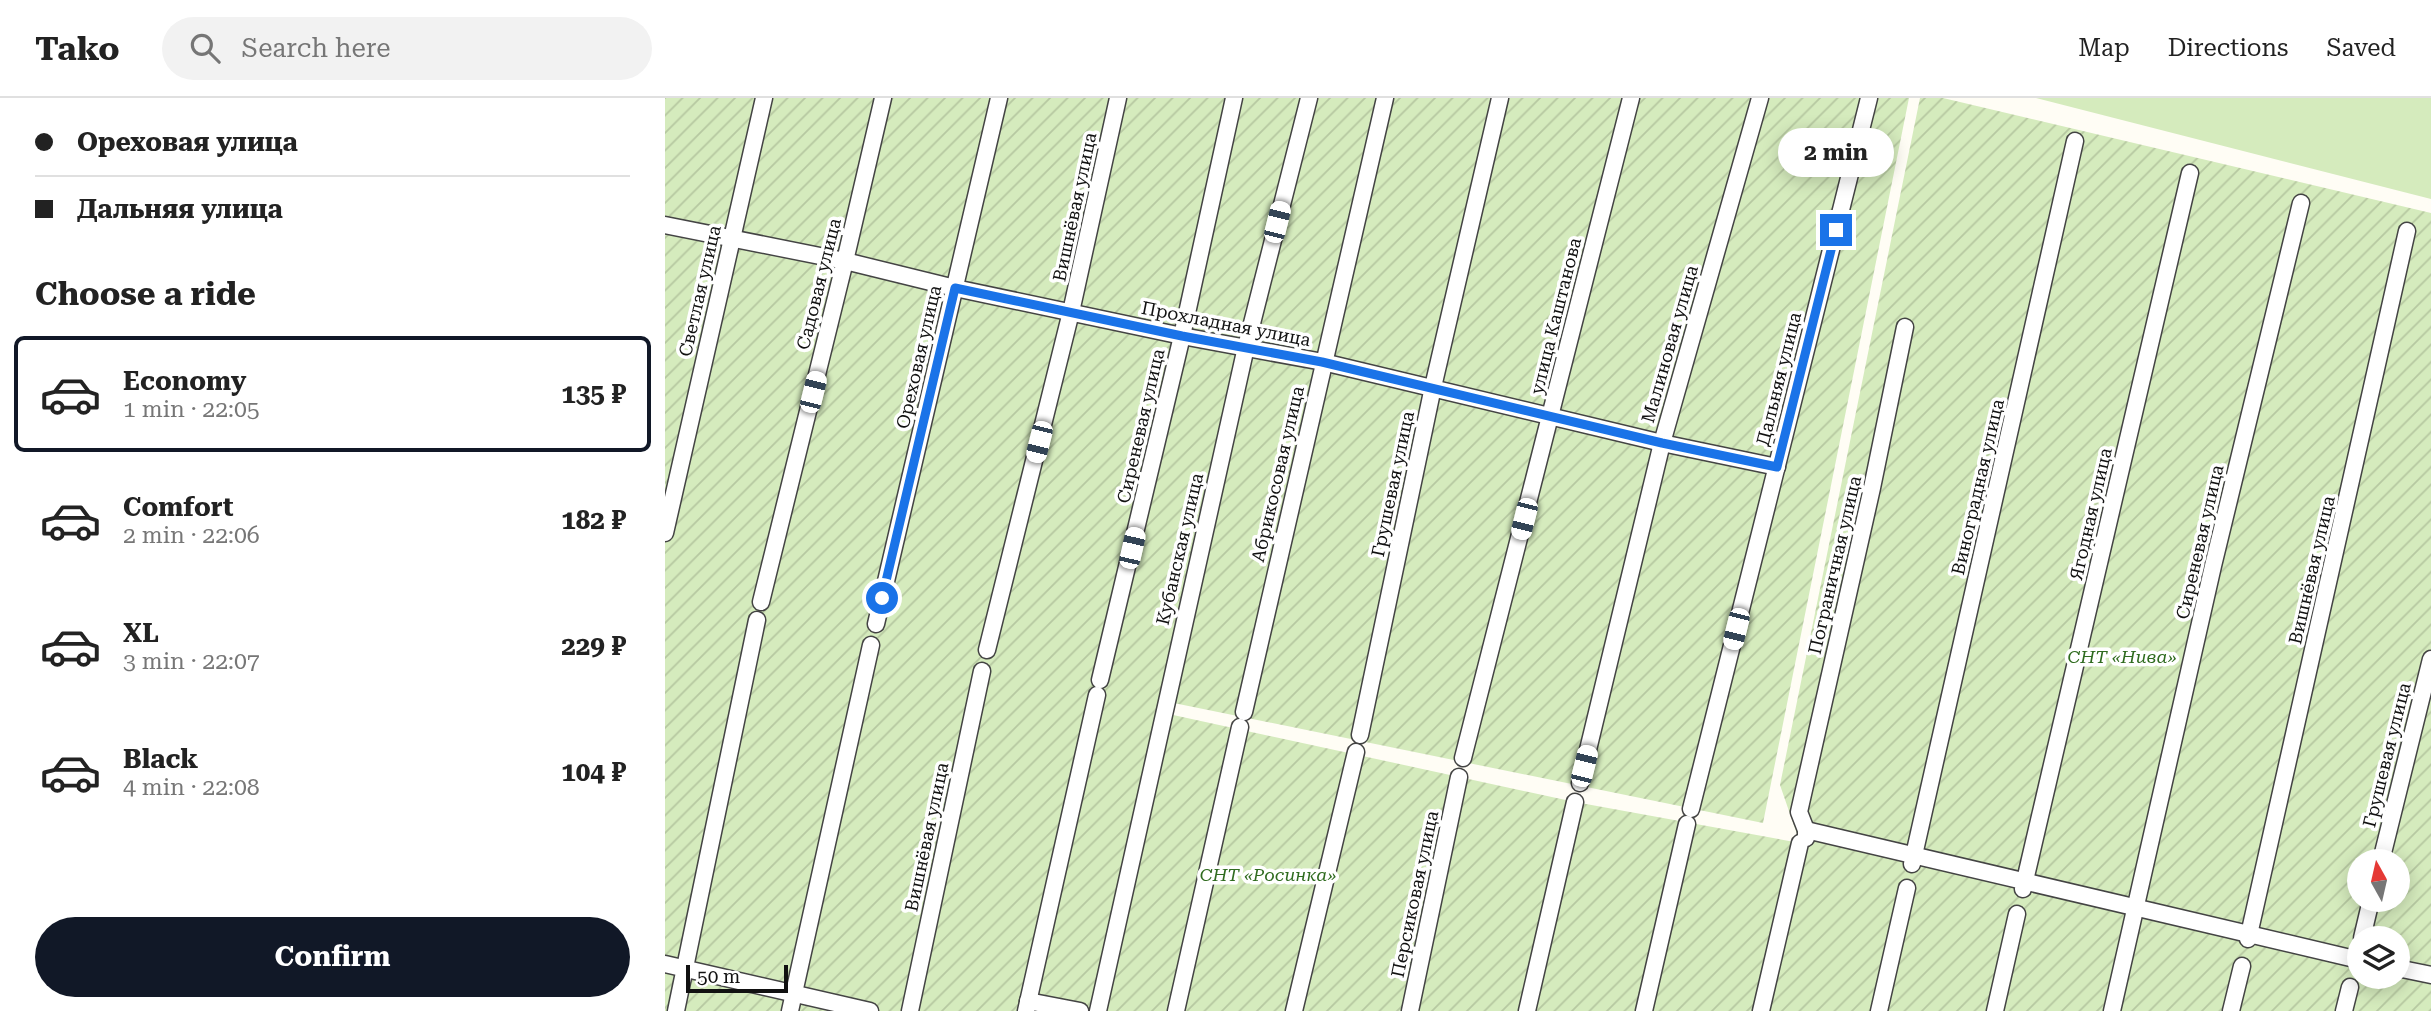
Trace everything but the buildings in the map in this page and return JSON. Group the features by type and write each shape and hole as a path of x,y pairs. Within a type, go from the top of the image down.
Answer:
{"street":[{"name":"Светлая улица","path":"665,533 764,98"},
{"name":"Садовая улица","path":"761,602 883,98"},
{"name":"Ореховая улица","path":"876,624 999,98"},
{"name":"Вишнёвая улица","path":"987,650 1071,312 1118,98"},
{"name":"Сиреневая улица","path":"1027,1006 1182,336 1234,98"},
{"name":"Кубанская улица","path":"1098,1011 1245,347 1309,98"},
{"name":"Абрикосовая улица","path":"1176,1011 1322,362 1385,98"},
{"name":"Грушевая улица","path":"1360,735 1433,387 1500,98"},
{"name":"улица Каштанова","path":"1464,753 1631,98"},
{"name":"Малиновая улица","path":"1580,783 1662,443 1760,98"},
{"name":"Дальняя улица","path":"1644,1011 1695,791 1869,98"},
{"name":"Виноградная улица","path":"1915,854 2075,141"},
{"name":"Ягодная улица","path":"2024,886 2190,173"},
{"name":"Сиреневая улица","path":"2112,1011 2213,566 2301,203"},
{"name":"Прохладная улица","path":"665,225 845,261 955,288 1182,336 1322,362 1662,443 1777,467"},
{"name":"Вишнёвая улица","path":"2248,936 2407,231"},
{"name":"Пограничная улица","path":"1804,837 1799,811 1872,488 1905,327"},
{"path":"676,1011 757,620"},
{"path":"790,1011 871,645"},
{"name":"Грушевая улица","path":"2384,849 2431,659"},
{"name":"Вишнёвая улица","path":"910,1011 982,671"},
{"path":"1294,1011 1355,760"},
{"name":"Персиковая улица","path":"1410,1011 1458,781"},
{"path":"1527,1011 1574,810"},
{"path":"1761,1011 1804,837 1915,854 2024,886 2138,899 2248,936 2347,956"},
{"path":"1879,1011 1907,888"},
{"path":"1995,1011 2017,914"},
{"path":"665,964 870,1011"},
{"path":"2231,1011 2242,966"},
{"path":"2410,971 2431,975"},
{"path":"2344,1011 2350,989"},
{"path":"1027,1006 1080,1011"}],"green space":[{"path":"665,98 1909,98 1763,823 1159,700 1090,1011 665,1011"},
{"name":"СНТ «Нива»","path":"1920,98 1943,98 2431,213 2431,1011 1098,1011 1164,713 1575,802 1800,843 1780,785"},
{"path":"2036,98 2431,98 2431,199"}],"route":[{"path":"882,598 955,288 1182,336 1322,362 1662,443 1777,467 1836,230"}],"park label":[{"name":"СНТ «Росинка»","path":"1268,875"}]}
